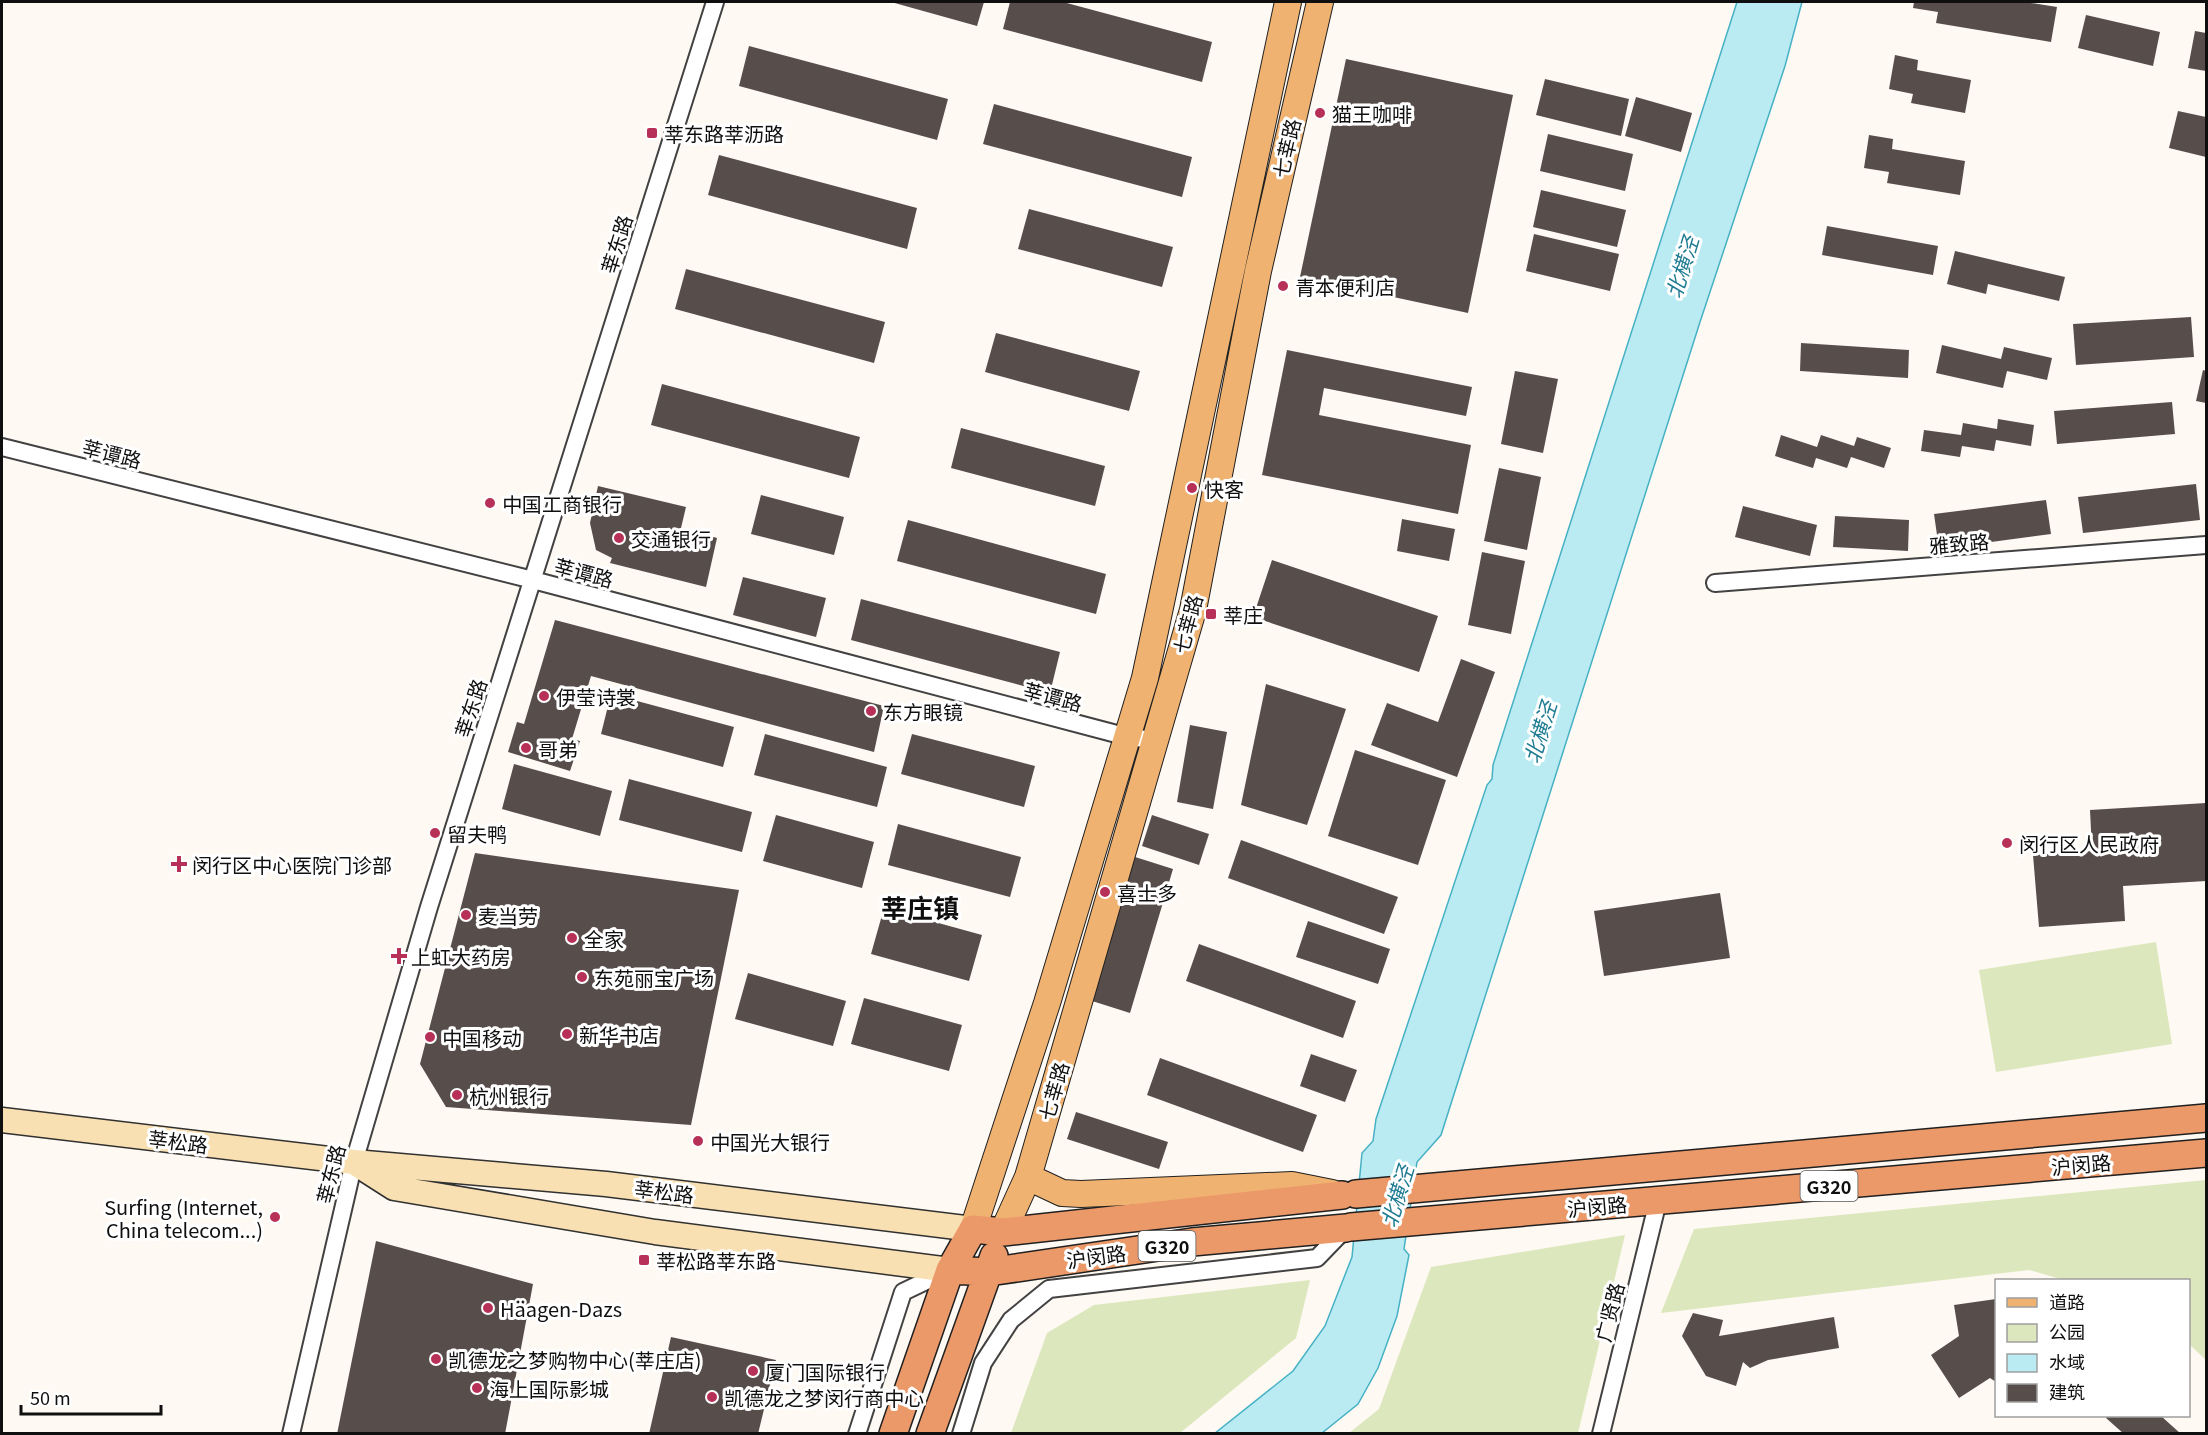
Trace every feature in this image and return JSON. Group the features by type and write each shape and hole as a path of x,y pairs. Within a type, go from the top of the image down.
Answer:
{"highway":[{"name":"沪闵路","path":"973,1229 1003,1232 1349,1194 2206,1118"},
{"name":"沪闵路","path":"950,1270 989,1272 1192,1242 2206,1154"},
{"path":"893,1434 950,1270 973,1229"},
{"path":"930,1434 1003,1232"}],"main road":[{"name":"七莘路","path":"973,1229 1047,1003 1146,678 1288,2"},
{"name":"七莘路","path":"1003,1232 1028,1178 1193,610 1258,271 1320,2"},
{"name":"莘松路","path":"2,1120 354,1162 606,1184 973,1229"},
{"name":"莘松路","path":"354,1162 394,1188 655,1232 950,1270"},
{"path":"1028,1178 1062,1193 1292,1185 1349,1194"}],"street":[{"name":"莘东路","path":"291,1434 354,1162 432,898 715,2"},
{"name":"莘谭路","path":"2,447 533,580 1128,738 1154,740"},
{"name":"雅致路","path":"1715,583 2206,545"},
{"name":"广贤路","path":"1601,1434 1658,1201"},
{"path":"961,1434 983,1363 1011,1320 1049,1289 1317,1258 1349,1228"},
{"path":"857,1434 903,1292 950,1270"}],"green space":[{"path":"2156,942 2172,1044 1996,1072 1979,970"},
{"path":"2206,1180 2206,1360 2190,1345 2190,1279 2060,1279 2029,1270 1661,1313 1694,1229"},
{"path":"1625,1235 1578,1433 1349,1433 1379,1409 1431,1267"},
{"path":"1310,1280 1296,1338 1180,1433 1011,1433 1047,1333 1094,1305"}],"water":[{"name":"北横泾","path":"1737,2 1802,2 1785,66 1700,322 1441,1135 1417,1162 1404,1249 1409,1255 1397,1316 1378,1368 1358,1404 1322,1433 1214,1434 1293,1371 1325,1326 1352,1257 1362,1153 1373,1141 1376,1119 1487,785 1492,779 1493,765"}],"building":[{"path":"891,2 984,2 977,26"},
{"path":"1010,2 1063,2 1212,42 1202,82 1003,29"},
{"path":"1914,2 2025,2 2057,7 2051,42 1936,23 1938,12 1913,8"},
{"path":"2086,15 2160,32 2153,66 2078,48"},
{"path":"2195,31 2206,33 2206,71 2188,68"},
{"path":"749,46 948,99 937,140 739,86"},
{"path":"1895,55 1918,60 1917,70 1971,80 1965,113 1911,103 1913,94 1889,89"},
{"path":"1346,59 1513,95 1468,313 1300,277"},
{"path":"1545,79 1629,99 1621,136 1536,115"},
{"path":"1636,97 1692,113 1681,152 1625,136"},
{"path":"994,104 1192,157 1182,197 983,144"},
{"path":"2178,111 2206,117 2206,157 2169,148"},
{"path":"1548,134 1633,154 1625,191 1540,171"},
{"path":"1869,135 1893,139 1892,149 1965,161 1960,195 1887,183 1889,172 1864,168"},
{"path":"719,155 917,208 907,249 708,195"},
{"path":"1541,190 1626,210 1617,247 1533,227"},
{"path":"1029,209 1173,247 1162,287 1018,249"},
{"path":"1827,226 1938,246 1933,275 1822,255"},
{"path":"1534,234 1619,254 1610,291 1526,271"},
{"path":"1955,251 2065,277 2059,301 1988,284 1986,294 1947,284"},
{"path":"686,269 885,322 874,363 675,309"},
{"path":"2191,317 2194,357 2076,365 2073,324"},
{"path":"996,333 1140,371 1129,411 985,372"},
{"path":"1801,343 1909,350 1908,378 1800,371"},
{"path":"1942,345 2001,359 2004,347 2052,358 2047,380 2007,371 2003,388 1936,373"},
{"path":"1287,350 1472,387 1466,416 1324,388 1319,415 1471,445 1458,514 1262,475"},
{"path":"2203,370 2206,371 2206,403 2196,401"},
{"path":"1515,371 1558,379 1543,453 1501,444"},
{"path":"662,384 860,437 849,478 651,425"},
{"path":"2172,402 2175,434 2057,444 2054,411"},
{"path":"1998,419 2034,425 2031,446 1996,440 1994,451 1962,446 1960,457 1921,451 1924,430 1961,435 1963,423 1997,429"},
{"path":"961,428 1105,466 1095,506 951,468"},
{"path":"1781,435 1817,447 1821,435 1854,446 1857,437 1891,448 1884,468 1851,457 1847,468 1816,458 1813,468 1775,456"},
{"path":"1499,468 1541,477 1527,550 1484,541"},
{"path":"2196,484 2200,520 2083,533 2078,497"},
{"path":"598,486 686,507 681,528 717,538 706,587 610,563 612,558 596,550 590,523"},
{"path":"761,495 844,517 834,555 751,534"},
{"path":"2046,500 2051,534 1939,549 1934,514"},
{"path":"1743,506 1817,525 1810,556 1735,537"},
{"path":"1835,516 1909,520 1908,551 1833,547"},
{"path":"1402,519 1455,529 1449,561 1397,551"},
{"path":"908,520 1106,574 1096,614 897,561"},
{"path":"1482,552 1525,561 1511,634 1468,625"},
{"path":"1272,560 1438,616 1419,672 1253,617"},
{"path":"743,577 826,598 816,637 733,615"},
{"path":"861,599 1060,652 1050,693 851,640"},
{"path":"555,620 884,706 874,752 591,676 572,739 580,741 570,771 508,752 517,722 524,724"},
{"path":"1461,659 1495,672 1457,777 1371,745 1387,703 1438,722"},
{"path":"1266,684 1346,709 1307,825 1241,805"},
{"path":"611,694 734,727 723,767 601,734"},
{"path":"1190,725 1227,732 1213,809 1177,802"},
{"path":"765,734 887,767 877,807 754,775"},
{"path":"912,734 1035,766 1024,807 901,774"},
{"path":"1355,750 1446,780 1418,865 1328,836"},
{"path":"514,764 612,791 600,836 502,809"},
{"path":"629,779 752,812 742,852 619,820"},
{"path":"2206,803 2206,881 2123,886 2125,921 2039,927 2033,855 2092,851 2090,810"},
{"path":"776,815 874,842 862,888 763,861"},
{"path":"1152,815 1209,834 1199,865 1142,846"},
{"path":"898,824 1021,857 1010,897 888,865"},
{"path":"1241,840 1398,897 1384,934 1228,878"},
{"name":"东苑丽宝广场","path":"475,853 739,890 691,1125 446,1107 420,1064"},
{"path":"1132,856 1173,869 1130,1013 1089,1000"},
{"path":"1720,893 1730,958 1604,976 1594,911"},
{"path":"884,908 982,935 969,981 871,954"},
{"path":"1308,921 1390,949 1378,984 1296,957"},
{"path":"1199,944 1356,1001 1343,1038 1186,981"},
{"path":"748,973 846,1001 833,1046 735,1019"},
{"path":"864,998 962,1025 949,1071 851,1044"},
{"path":"1311,1054 1357,1070 1345,1102 1300,1086"},
{"path":"1160,1058 1317,1115 1303,1152 1147,1095"},
{"path":"1076,1112 1168,1142 1159,1169 1067,1139"},
{"name":"凯德龙之梦购物中心(莘庄店)","path":"376,1241 533,1284 505,1434 337,1434"},
{"path":"1995,1299 1995,1381 1990,1378 1959,1398 1931,1355 1959,1336 1954,1305"},
{"path":"1693,1313 1723,1320 1719,1336 1834,1317 1839,1348 1768,1360 1750,1368 1743,1362 1736,1386 1706,1376 1682,1336"},
{"name":"凯德龙之梦闵行商中心","path":"671,1337 776,1360 758,1434 649,1434"},
{"path":"2162,1417 2181,1434 2124,1434 2106,1418"}],"place":[{"name":"猫王咖啡","path":"1320,113"},
{"name":"莘东路莘沥路","path":"652,133"},
{"name":"青本便利店","path":"1283,286"},
{"name":"快客","path":"1192,488"},
{"name":"中国工商银行","path":"490,503"},
{"name":"交通银行","path":"619,538"},
{"name":"莘庄","path":"1211,614"},
{"name":"伊莹诗裳","path":"544,696"},
{"name":"东方眼镜","path":"871,711"},
{"name":"哥弟","path":"526,748"},
{"name":"留夫鸭","path":"435,833"},
{"name":"闵行区人民政府","path":"2007,843"},
{"name":"闵行区中心医院门诊部","path":"179,864"},
{"name":"喜士多","path":"1105,892"},
{"name":"麦当劳","path":"466,915"},
{"name":"全家","path":"572,938"},
{"name":"上虹大药房","path":"399,956"},
{"name":"东苑丽宝广场","path":"582,977"},
{"name":"新华书店","path":"567,1034"},
{"name":"中国移动","path":"430,1037"},
{"name":"杭州银行","path":"457,1095"},
{"name":"中国光大银行","path":"698,1141"},
{"name":"Surfing (Internet, China telecom...)","path":"275,1217"},
{"name":"莘松路莘东路","path":"644,1260"},
{"name":"Häagen-Dazs","path":"488,1308"},
{"name":"凯德龙之梦购物中心(莘庄店)","path":"436,1359"},
{"name":"厦门国际银行","path":"753,1371"},
{"name":"海上国际影城","path":"477,1388"},
{"name":"凯德龙之梦闵行商中心","path":"712,1397"}],"district":[{"name":"莘庄镇","path":"920,906"}]}
